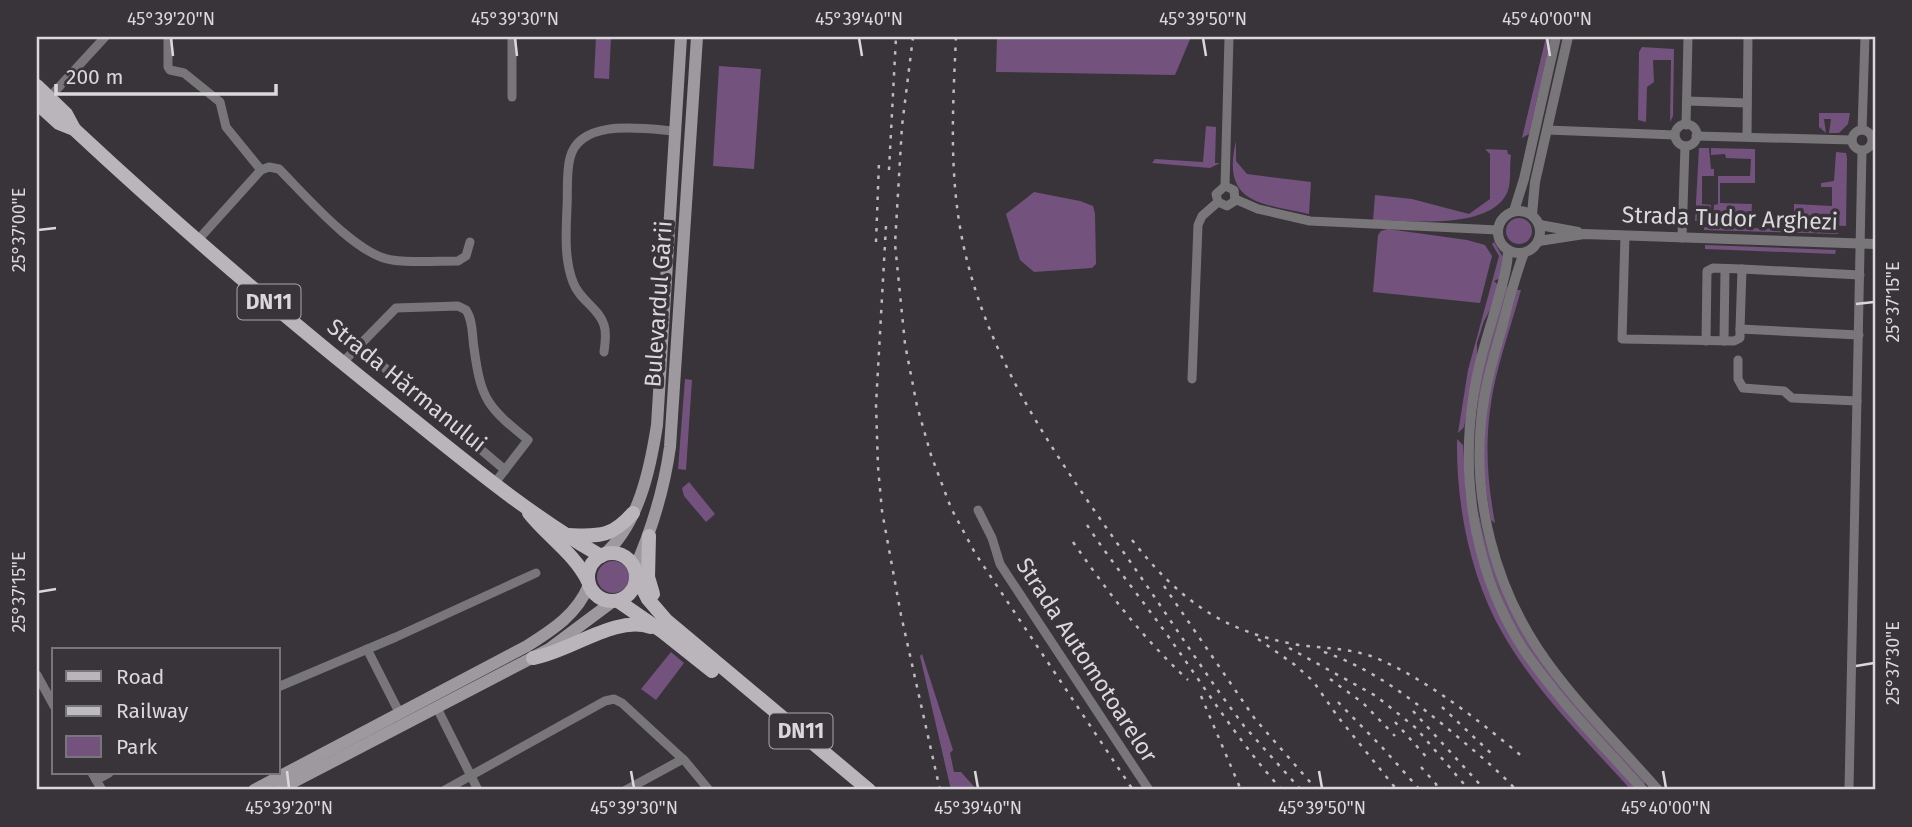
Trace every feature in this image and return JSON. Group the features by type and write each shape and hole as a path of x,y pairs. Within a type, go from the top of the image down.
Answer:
{"main road":[{"name":"Bulevardul Gării","path":"603,555 622,536 632,513 645,481 657,425 681,37"},
{"name":"Bulevardul Gării","path":"635,572 666,480 670,447 697,37"},
{"name":"Strada Hărmanului","path":"37,86 43,102 66,114 74,129 197,241 342,363 523,507 603,555"},
{"name":"Strada Hărmanului","path":"523,507 540,528 570,554 589,583"},
{"path":"567,535 588,536 619,529 632,513"},
{"path":"649,536 648,577 659,612"},
{"path":"254,790 400,714 555,628 569,617 585,594 592,564 603,555 621,555 630,561 635,572 634,589 630,594 595,613 572,633 533,658 278,790"},
{"name":"DN11","path":"635,572 648,599 677,631 869,790"},
{"path":"589,583 598,597 615,601"},
{"name":"DN11","path":"615,601 663,632 855,790"},
{"path":"533,658 552,654 627,624 645,625 663,632"}],"street":[{"path":"43,102 105,37"},
{"path":"168,37 170,70 184,73 220,102 226,127 261,170"},
{"path":"512,37 512,97"},
{"path":"1218,202 1216,194 1225,186 1229,37"},
{"path":"1514,211 1524,179 1556,37"},
{"path":"1532,214 1532,194 1568,37"},
{"path":"1686,125 1688,37"},
{"path":"1747,137 1748,37"},
{"path":"1862,130 1865,37"},
{"path":"1687,101 1747,103"},
{"path":"1686,125 1695,129 1696,136 1694,142 1685,146 1677,142 1675,135 1679,127 1686,125"},
{"path":"604,352 604,326 573,282 567,260 568,174 571,155 576,146 590,134 611,128 676,131"},
{"path":"1547,130 1675,135"},
{"path":"1862,130 1868,132 1872,141 1870,147 1861,151 1853,146 1852,140 1855,133 1862,130"},
{"path":"1696,136 1852,140"},
{"path":"1682,238 1685,146"},
{"path":"1849,790 1861,151"},
{"path":"197,241 261,170 269,167 279,169 362,247 393,261 457,261 466,256 470,242"},
{"path":"1225,186 1234,190 1236,199"},
{"path":"1218,202 1227,206 1236,199"},
{"path":"1236,199 1258,208 1310,221 1498,230"},
{"path":"1192,379 1198,225 1202,216 1218,202"},
{"path":"1520,210 1532,214 1540,225 1539,241 1524,253 1508,250 1499,240 1498,230 1504,217 1520,210"},
{"name":"Strada Tudor Arghezi","path":"1540,225 1584,234 1875,244"},
{"name":"Strada Tudor Arghezi","path":"1539,241 1584,234"},
{"path":"1625,236 1622,339 1738,340 1742,269"},
{"path":"1508,250 1503,283 1476,379 1469,426 1470,493 1480,547 1499,604 1526,652 1543,676 1643,790"},
{"path":"1524,253 1491,366 1481,422 1480,468 1492,546 1509,597 1537,648 1658,790"},
{"path":"1706,341 1709,269 1860,275"},
{"path":"1724,341 1725,269"},
{"path":"342,363 399,307 458,306 466,310 471,319 477,368 487,401 496,413 528,440 494,484"},
{"path":"1740,329 1859,335"},
{"path":"359,346 505,470"},
{"path":"1738,360 1738,379 1743,388 1784,391 1793,398 1857,401"},
{"name":"Strada Automotoarelor","path":"978,510 992,538 1000,564 1149,790"},
{"path":"280,686 536,573"},
{"path":"367,649 400,714"},
{"path":"37,675 52,702"},
{"path":"445,790 576,716 614,699 622,703 683,759 709,790"},
{"path":"437,708 478,790"},
{"path":"626,790 683,759"},
{"path":"94,777 102,790"}],"green space":[{"path":"596,37 611,37 609,79 594,78"},
{"path":"997,37 1191,37 1175,75 996,72"},
{"path":"1546,37 1551,37 1529,134 1522,138"},
{"path":"1642,47 1674,49 1673,116 1670,122 1671,60 1653,60 1654,82 1647,87 1646,122 1638,120 1639,52"},
{"path":"719,66 761,69 754,169 713,166"},
{"path":"1819,113 1850,113 1848,124 1839,133 1829,133 1831,119 1824,119 1826,133 1819,127"},
{"path":"1206,126 1216,127 1215,163 1220,163 1210,168 1152,163 1155,159 1203,162"},
{"path":"1236,141 1236,161 1247,174 1311,182 1309,214 1261,203 1240,189 1234,177"},
{"path":"1699,148 1709,148 1711,169 1714,169 1714,176 1702,176 1702,204 1711,205 1710,221 1695,221"},
{"path":"1711,148 1755,149 1755,183 1720,183 1720,203 1752,204 1751,223 1742,222 1741,213 1727,213 1727,222 1713,221 1714,205 1718,204 1718,176 1750,176 1751,159 1726,158 1725,154 1711,155"},
{"path":"1485,149 1507,150 1511,155 1509,189 1498,205 1483,213 1446,221 1373,220 1375,195 1412,199 1469,214 1490,199 1490,154"},
{"path":"1836,152 1846,153 1847,158 1846,226 1794,224 1794,204 1832,206 1832,187 1821,187 1821,183 1834,181"},
{"path":"1034,192 1093,206 1096,264 1092,268 1034,272 1020,260 1006,214"},
{"path":"1519,218 1528,222 1532,231 1528,240 1519,244 1510,240 1506,231 1510,222"},
{"path":"1704,227 1838,230 1838,234 1704,230"},
{"path":"1388,229 1485,245 1492,256 1480,303 1373,292 1378,235"},
{"path":"1494,242 1503,257 1500,278 1494,281 1498,285 1493,304 1477,343 1477,358 1464,427 1458,433 1468,370 1499,256 1492,244"},
{"path":"1705,245 1836,250 1835,254 1705,249"},
{"path":"1506,286 1509,287 1476,428 1473,457 1475,485 1472,465 1480,377"},
{"path":"1517,290 1521,290 1495,380 1488,424 1488,467 1495,523 1491,520 1485,477 1485,420 1493,377"},
{"path":"685,379 692,380 686,470 678,469"},
{"path":"1457,439 1463,445 1466,499 1498,612 1636,790 1631,790 1546,696 1503,634 1482,589 1467,540 1459,489"},
{"path":"689,482 715,514 706,522 684,496 682,488"},
{"path":"1476,493 1488,550 1511,609 1526,637 1541,661 1646,782 1643,785 1566,699 1536,661 1508,614 1483,549"},
{"path":"613,561 624,566 629,577 624,588 613,593 602,588 597,577 602,566"},
{"path":"671,652 684,663 656,700 641,689"},
{"path":"922,654 953,750 950,753 954,772 961,772 977,790 951,790 920,656"}],"railway":[{"path":"889,170 896,37"},
{"path":"913,37 902,126 895,244 905,344 917,406 931,455 951,508 975,553 1133,790"},
{"path":"956,37 953,135 957,208 971,276 1002,357 1022,396 1067,470 1219,692 1244,726 1301,790"},
{"path":"876,242 879,162"},
{"path":"886,226 876,405 882,511 901,615 940,790"},
{"path":"1087,525 1234,730 1282,790"},
{"path":"1132,540 1185,596 1225,622 1272,639 1352,651 1383,661 1439,693 1524,758"},
{"path":"1073,542 1127,614 1188,680"},
{"path":"1164,586 1255,719 1317,790"},
{"path":"1258,639 1313,681 1338,717 1397,790"},
{"path":"1289,648 1376,696 1416,728 1469,790"},
{"path":"1324,652 1359,667 1407,697 1477,753 1516,790"},
{"path":"1330,679 1363,703 1395,736"},
{"path":"1201,696 1241,790"},
{"path":"1338,702 1420,790"},
{"path":"1442,707 1495,757"},
{"path":"1413,711 1484,789"},
{"path":"1395,722 1430,761"},
{"path":"1421,767 1438,790"}]}
